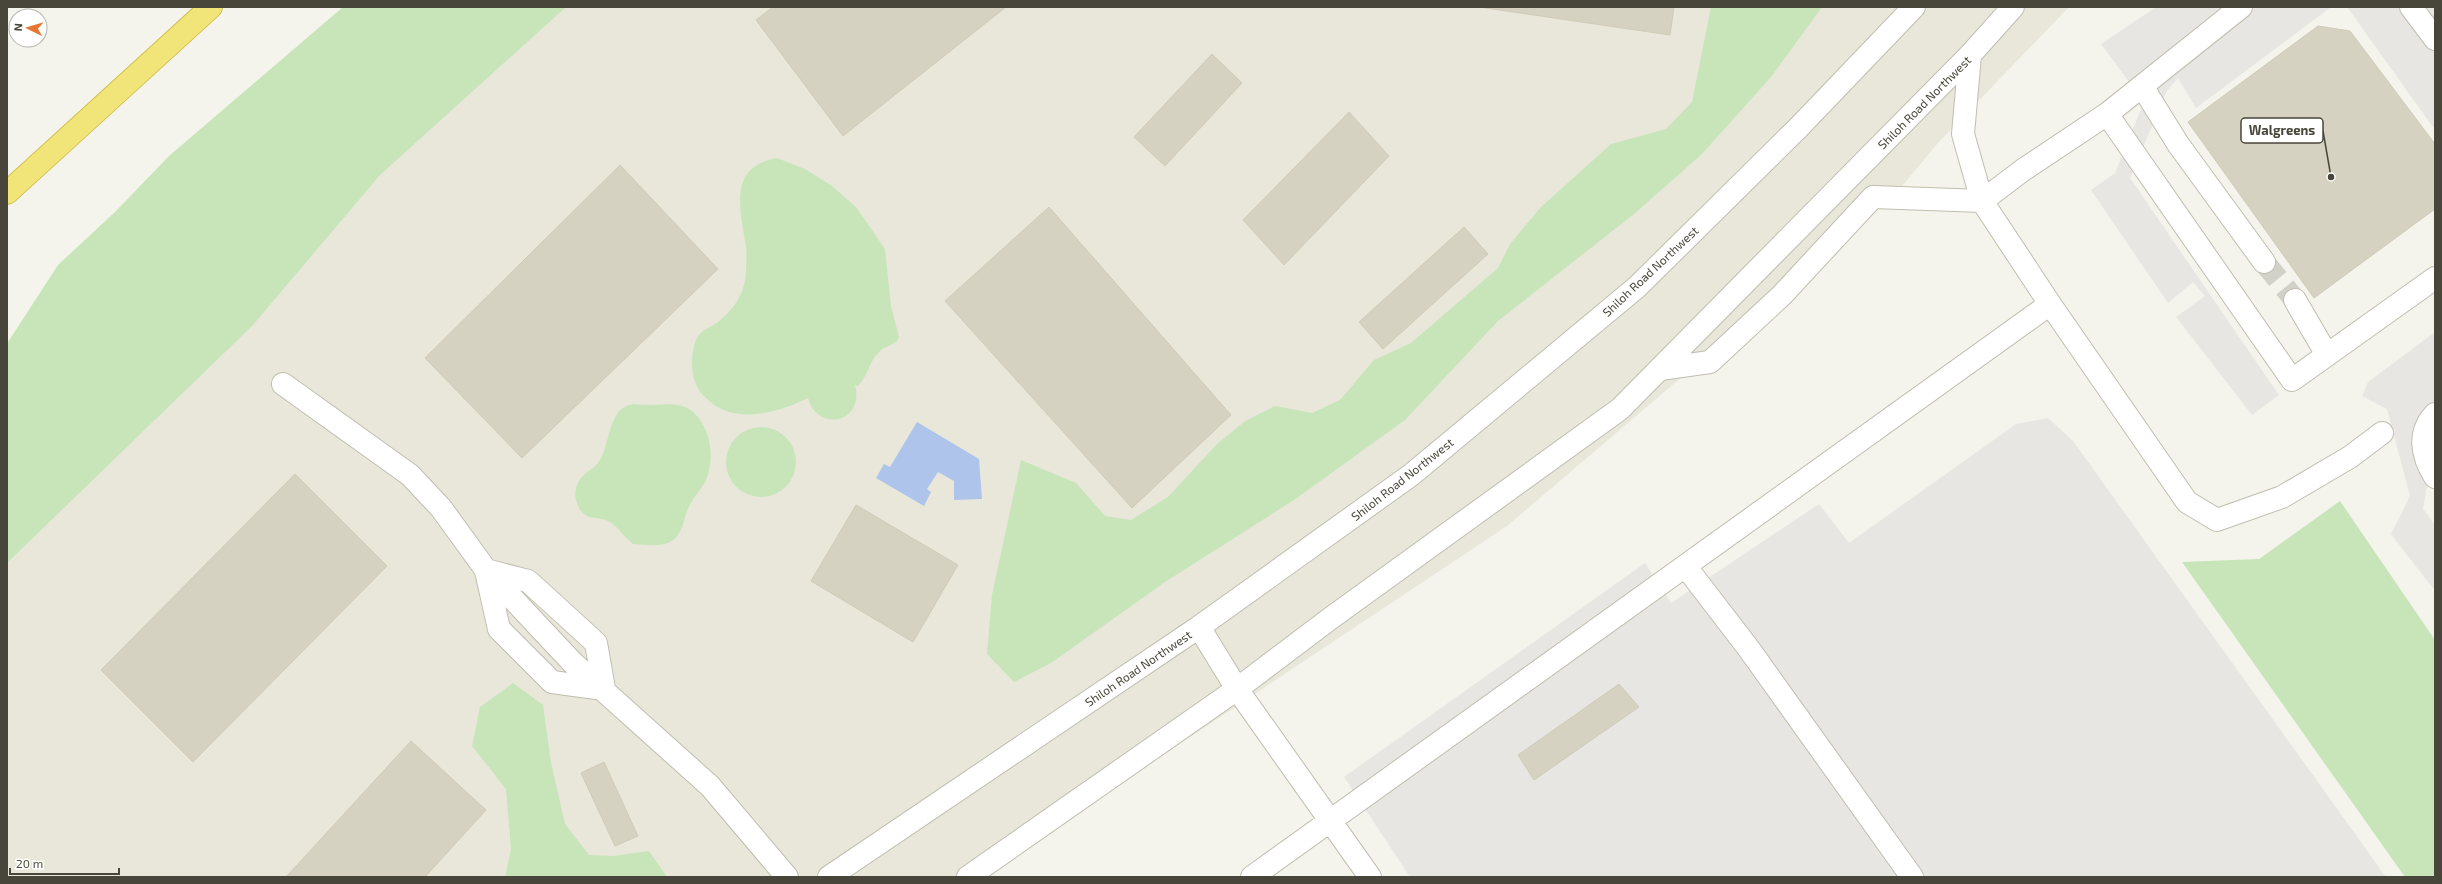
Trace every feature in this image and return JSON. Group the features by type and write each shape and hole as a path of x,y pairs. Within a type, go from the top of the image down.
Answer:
{"highway":[{"path":"7,193 212,7"}],"street":[{"name":"Shiloh Road Northwest","path":"829,877 1198,627 1411,474 1636,287 1799,127 1914,7"},
{"name":"Shiloh Road Northwest","path":"968,877 1237,689 1331,618 1620,409 1970,55 2013,7"},
{"path":"1660,369 1710,362 1782,295 1873,197 1982,201 2023,170 2107,114 2241,7"},
{"path":"2411,7 2435,39"},
{"path":"1970,55 1963,134 1982,201 2050,304 2187,502 2217,520 2282,497 2350,457 2382,433"},
{"path":"2142,86 2178,144 2264,262"},
{"path":"2107,114 2292,380 2435,278"},
{"path":"2295,300 2327,355"},
{"path":"1252,877 1329,820 1686,567 2050,304"},
{"path":"283,384 410,475 441,508 486,570 574,664 604,689 710,786 787,877"},
{"path":"2435,414 2426,426 2423,442 2425,457 2435,477"},
{"path":"1686,567 1749,649 1912,877"},
{"path":"486,570 528,581 596,643 604,689"},
{"path":"486,570 499,629 552,682 604,689"},
{"path":"1198,627 1237,689 1370,877"}],"shaded area":[{"path":"488,7 2069,7 1938,143 1893,197 1507,526 980,877 7,877 7,435"},
{"path":"2156,7 2331,7 2196,108 2178,78 2167,91 2130,178 2279,395 2252,415 2176,317 2205,296 2193,282 2168,303 2091,190 2115,173 2144,102 2101,44"},
{"path":"2347,7 2435,7 2435,130"},
{"path":"2435,332 2435,441 2423,509 2435,525 2435,591 2391,534 2410,496 2387,409 2362,396 2368,382"},
{"path":"2048,418 2073,441 2386,877 1410,877 1344,777 1645,563 1671,603 1819,504 1849,543 2016,424"}],"green space":[{"path":"343,7 566,7 380,175 253,325 7,563 8,342 58,265 115,212 169,156"},
{"path":"1711,7 1822,7 1771,77 1702,154 1634,214 1498,321 1405,420 1294,500 1165,582 1051,663 1014,682 987,654 992,595 1021,460 1076,483 1105,516 1131,520 1168,497 1217,444 1245,421 1275,406 1312,413 1340,400 1374,360 1411,343 1498,268 1510,244 1540,208 1611,144 1666,129 1692,102"},
{"path":"777,158 805,169 832,186 856,207 885,249 891,306 899,337 893,344 882,349 873,359 864,378 858,386 855,385 856,398 853,408 847,415 839,419 829,419 821,416 813,409 808,398 769,412 742,414 729,412 717,407 706,398 697,387 694,378 692,355 697,338 729,312 741,294 745,280 746,247 740,206 740,193 743,181 750,171 761,163"},
{"path":"634,404 673,404 687,408 693,412 704,426 710,444 711,453 709,471 706,480 690,505 678,535 668,543 653,545 633,544 608,521 585,515 579,508 576,499 575,491 578,482 598,463 602,456 614,419 625,406"},
{"path":"761,427 774,430 786,437 793,449 796,462 793,475 786,487 774,494 761,497 748,494 736,487 729,475 726,462 729,449 736,437 748,430"},
{"path":"2340,501 2435,640 2435,877 2405,877 2182,562 2259,559"},
{"path":"513,683 543,705 551,763 565,824 589,855 613,856 649,851 667,877 505,877 511,849 506,789 472,746 480,707"}],"water":[{"path":"917,422 979,459 982,499 954,500 954,481 938,472 927,489 931,492 924,506 876,478 884,464 890,467"}],"building":[{"path":"773,7 1006,7 843,136 756,20"},
{"path":"1479,7 1674,7 1670,35"},
{"path":"2318,26 2350,31 2435,144 2435,209 2314,298 2188,122"},
{"path":"1212,54 1242,83 1165,166 1134,137"},
{"path":"1349,112 1389,156 1284,265 1243,220"},
{"path":"620,165 718,269 522,458 425,358"},
{"path":"1049,207 1231,415 1132,508 945,301"},
{"path":"1464,227 1488,254 1383,349 1359,322"},
{"path":"295,474 387,566 193,762 101,670"},
{"path":"856,505 958,565 913,642 811,581"},
{"path":"1619,684 1639,707 1534,780 1518,755"},
{"path":"411,741 486,810 425,877 286,877"},
{"path":"604,762 638,836 615,846 581,773"}],"tunnel":[{"path":"2264,262 2295,300"}],"place":[{"name":"Walgreens","path":"2331,177"}]}
